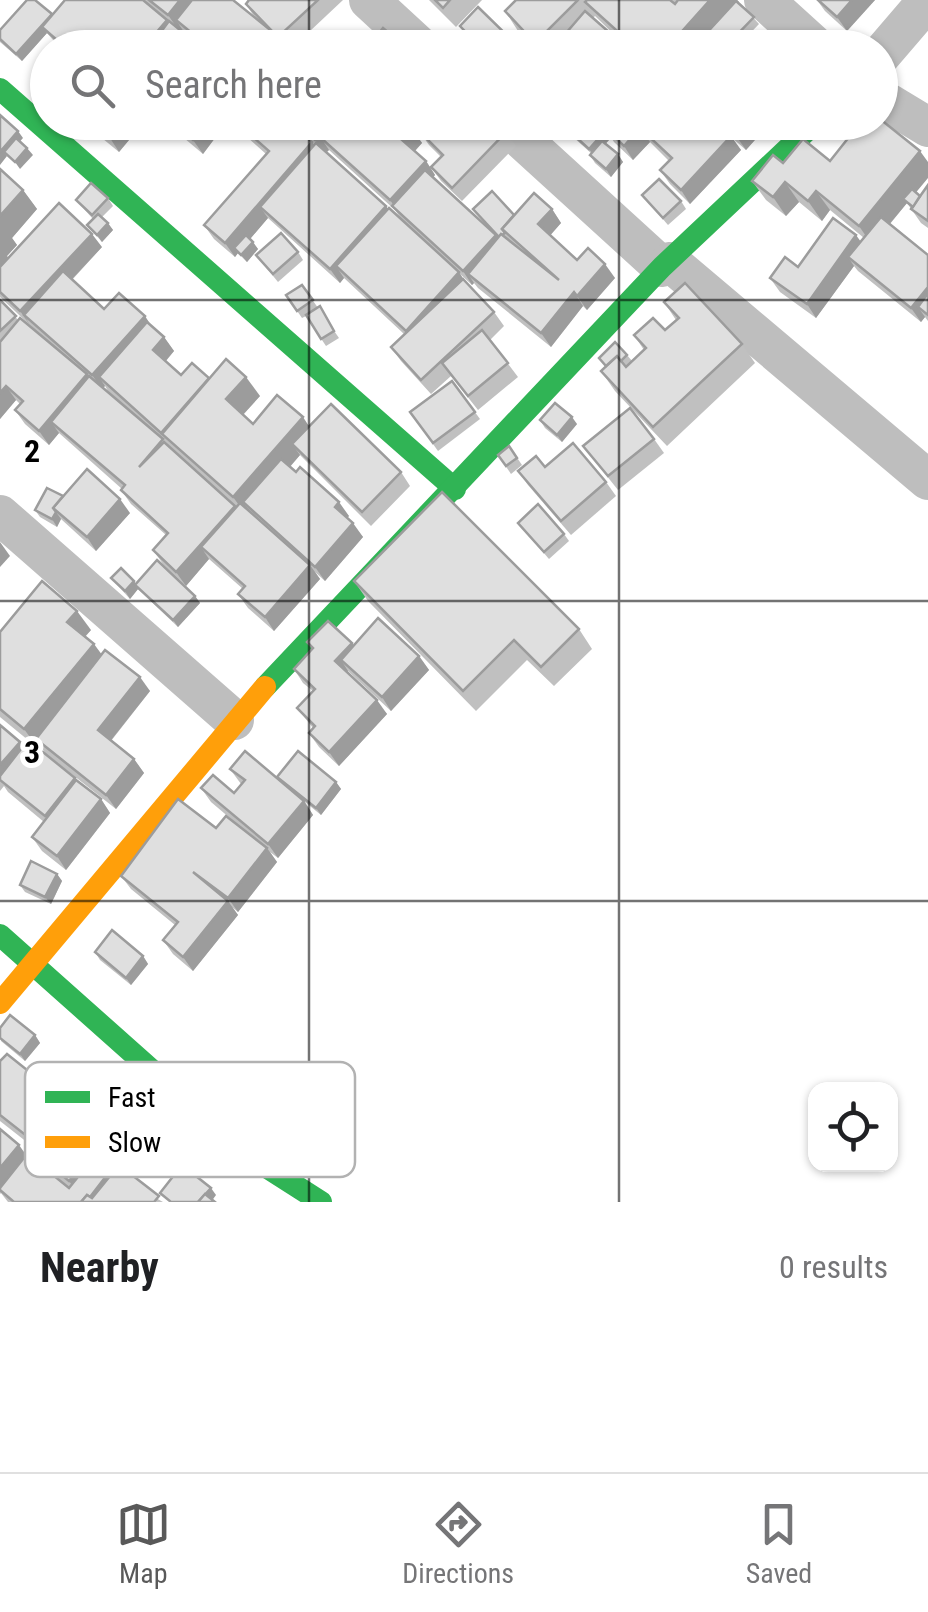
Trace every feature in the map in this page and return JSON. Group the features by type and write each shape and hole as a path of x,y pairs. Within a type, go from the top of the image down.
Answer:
{"street":[{"path":"368,0 401,30"},
{"path":"764,0 798,30"},
{"path":"898,35 928,0"},
{"path":"0,88 30,115"},
{"path":"898,109 928,127"},
{"path":"59,140 454,490"},
{"path":"524,140 666,264 928,480"},
{"path":"0,1003 234,720 666,264 797,140"},
{"path":"0,515 234,720"},
{"path":"0,935 143,1062"},
{"path":"282,1177 321,1202"}],"building":[{"path":"27,0 35,0 52,14 38,30 30,30 30,38 16,54 0,39 0,30"},
{"path":"65,0 143,0 167,20 158,30 42,27"},
{"path":"149,0 180,0 168,15"},
{"path":"192,0 233,0 270,30 188,30 176,20"},
{"path":"249,0 318,0 286,30 271,30 246,4"},
{"path":"516,0 578,0 548,30 523,30 505,11"},
{"path":"670,0 675,4 678,0 710,0 683,30 616,30 585,2"},
{"path":"818,0 852,0 837,17"},
{"path":"736,1 754,17 741,30 709,30"},
{"path":"478,7 502,30 464,30 460,26"},
{"path":"585,11 607,30 569,30"},
{"path":"169,21 180,30 162,30"},
{"path":"0,115 18,131 0,152"},
{"path":"898,133 920,151 859,226 816,191 808,201 785,182 773,197 752,181 773,155 783,163 802,140 830,161 847,140 898,140"},
{"path":"16,138 27,148 15,162 4,152"},
{"path":"256,140 312,142 225,243 204,225 269,151"},
{"path":"323,140 402,140 426,161 390,200"},
{"path":"428,140 498,140 452,188 431,167 443,155"},
{"path":"579,140 597,140 589,149"},
{"path":"653,140 727,140 681,190 660,170 672,158"},
{"path":"602,141 618,154 606,169 590,155"},
{"path":"316,143 386,206 330,269 260,207"},
{"path":"0,169 23,190 0,216"},
{"path":"425,170 496,235 463,271 392,206"},
{"path":"659,179 681,201 663,218 642,195"},
{"path":"91,183 108,198 92,215 76,200"},
{"path":"928,185 928,221 911,209"},
{"path":"912,189 920,196 913,207 903,199"},
{"path":"492,191 514,215 499,237 473,209"},
{"path":"534,193 552,209 538,224 577,260 588,248 605,264 577,296 574,292 541,333 468,274 501,234 559,280 502,229"},
{"path":"59,203 92,234 20,311 0,292 0,267"},
{"path":"389,208 459,272 406,331 336,266"},
{"path":"98,214 108,223 97,235 87,225"},
{"path":"881,217 928,255 928,287 911,308 848,257"},
{"path":"833,218 856,235 807,304 770,278 785,257 798,267"},
{"path":"281,233 298,252 273,274 256,255"},
{"path":"246,235 253,242 241,255 234,248"},
{"path":"63,271 104,309 119,293 145,316 92,375 24,315"},
{"path":"463,279 494,312 421,380 391,347"},
{"path":"685,283 742,344 653,427 601,371 617,356 626,367 646,348 634,335 653,318 665,330 679,318 664,302"},
{"path":"302,285 313,300 297,311 286,295"},
{"path":"928,293 928,315 918,307"},
{"path":"0,300 16,316 0,331"},
{"path":"320,306 334,331 321,339 306,315"},
{"path":"20,318 87,374 39,431 15,410 23,401 6,386 0,393 0,342"},
{"path":"147,322 164,337 153,350 181,375 192,363 209,378 161,433 99,377"},
{"path":"482,330 508,363 468,396 442,363"},
{"path":"615,342 627,355 621,361 617,356 606,366 599,358"},
{"path":"226,359 246,377 226,399 253,424 277,395 303,417 233,497 162,434"},
{"path":"89,376 163,439 139,467 164,442 235,506 176,572 153,550 168,533 121,490 125,485 51,422"},
{"path":"452,381 475,412 433,443 410,412"},
{"path":"555,403 572,417 557,435 540,420"},
{"path":"331,404 401,472 362,512 292,444"},
{"path":"630,408 654,439 608,476 583,446"},
{"path":"573,443 606,482 561,521 518,471 536,456 545,467"},
{"path":"509,446 517,458 506,466 498,455"},
{"path":"281,459 296,472 300,467 339,502 335,507 353,523 315,567 243,502"},
{"path":"87,469 120,499 87,537 53,508"},
{"path":"47,488 63,496 53,508 56,512 52,519 35,510"},
{"path":"442,492 579,629 541,667 514,640 463,691 354,581"},
{"path":"240,503 310,565 265,617 238,594 245,586 201,547"},
{"path":"538,504 564,534 544,552 518,523"},
{"path":"157,560 195,596 173,620 135,585"},
{"path":"121,568 134,581 125,591 111,578"},
{"path":"42,581 77,611 67,622 94,644 24,729 0,709 0,632"},
{"path":"378,618 419,656 382,697 341,660"},
{"path":"328,621 352,643 335,661 377,700 329,752 309,733 315,726 297,708 315,689 294,669 313,648 307,642"},
{"path":"105,650 140,677 98,730 134,759 106,795 36,739"},
{"path":"0,725 20,742 0,765"},
{"path":"28,740 75,778 45,816 0,780"},
{"path":"245,751 304,801 268,844 201,788 213,775 234,793 245,780 230,769"},
{"path":"298,751 336,782 316,808 277,777"},
{"path":"76,780 101,799 57,856 32,837"},
{"path":"178,799 216,828 226,816 267,848 228,898 193,872 228,901 183,957 163,940 178,922 121,876"},
{"path":"31,861 57,874 45,897 20,885"},
{"path":"112,930 143,956 126,978 95,952"},
{"path":"10,1015 35,1035 20,1054 0,1038 0,1028"},
{"path":"7,1054 25,1068 25,1135 0,1115 0,1061"},
{"path":"0,1129 19,1145 0,1168"},
{"path":"25,1157 25,1177 55,1177 69,1188 78,1177 105,1177 81,1202 14,1202 0,1188"},
{"path":"109,1177 134,1177 159,1196 154,1202 81,1202 87,1195 92,1198"},
{"path":"173,1177 197,1177 211,1188 198,1202 171,1202 160,1193"},
{"path":"205,1194 215,1202 198,1202"}],"traffic: fast":[{"path":"0,89 30,115"},
{"path":"58,140 455,489"},
{"path":"265,687 662,267 797,140"},
{"path":"0,935 143,1062"},
{"path":"282,1177 321,1202"}],"traffic: slow":[{"path":"0,1003 265,687"}]}
